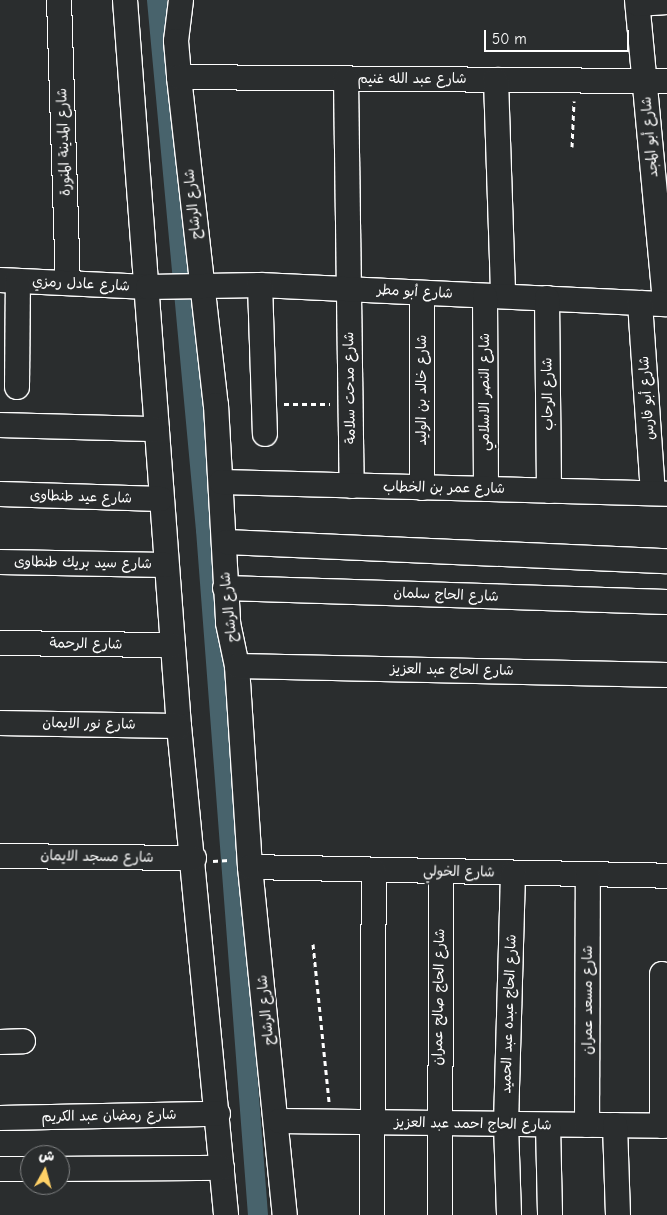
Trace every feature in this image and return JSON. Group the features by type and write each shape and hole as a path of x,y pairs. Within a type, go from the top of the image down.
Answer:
{"street":[{"name":"شارع المدينة المنورة","path":"59,0 68,283"},
{"path":"125,0 155,286 161,499 179,726 194,860 226,1215"},
{"name":"شارع الرشاح","path":"181,0 176,41 197,283 221,482 226,542 225,588 237,666 250,863 279,1122 285,1215"},
{"path":"638,2 667,2"},
{"name":"شارع أبو المجد","path":"638,2 656,81 666,304"},
{"name":"شارع عبد الله غنيم","path":"179,76 656,81"},
{"name":"شارع مدحت سلامة","path":"346,79 352,486"},
{"name":"شارع النصر الاسلامي","path":"486,489 494,296 496,80"},
{"name":"شارع عادل رمزي","path":"9,280 155,286"},
{"path":"9,280 17,387"},
{"name":"شارع أبو مطر","path":"155,286 197,283 260,285 666,304"},
{"path":"260,285 264,434"},
{"name":"شارع خالد بن الوليد","path":"422,293 422,488"},
{"name":"شارع الرحاب","path":"546,298 549,491"},
{"name":"شارع أبو فارس","path":"640,303 660,494"},
{"path":"0,424 158,429"},
{"name":"شارع عمر بن الخطاب","path":"221,482 660,494"},
{"name":"شارع عيد طنطاوى","path":"0,494 161,499"},
{"path":"226,542 667,561"},
{"name":"شارع سيد بريك طنطاوى","path":"0,562 166,565"},
{"name":"شارع الحاج سلمان","path":"225,588 667,602"},
{"name":"شارع الرحمة","path":"0,643 173,645"},
{"name":"شارع الحاج عبد العزيز","path":"237,666 667,675"},
{"name":"شارع نور الايمان","path":"0,723 179,726"},
{"name":"شارع مسجد الايمان","path":"0,856 194,860"},
{"name":"شارع الخولي","path":"250,863 374,870 667,876"},
{"path":"372,1215 371,1122 374,870"},
{"name":"شارع الحاج صالح عمران","path":"437,1123 441,871"},
{"name":"شارع الحاج عبده عبد الحميد","path":"509,1215 506,1124 513,873"},
{"name":"شارع مسعد عمران","path":"587,1125 588,874"},
{"path":"662,974 664,1126"},
{"path":"0,1042 24,1041"},
{"name":"شارع رمضان عبد الكريم","path":"0,1118 218,1114"},
{"name":"شارع الحاج احمد عبد العزيز","path":"279,1122 664,1126"},
{"path":"437,1123 440,1215"},
{"path":"548,1124 550,1215"},
{"path":"615,1125 618,1215"},
{"path":"70,1169 222,1168"},
{"path":"0,1169 20,1169"}],"path":[{"path":"572,148 575,81"},
{"path":"194,860 250,863"},
{"path":"313,944 331,1122"}],"waterway":[{"path":"157,0 206,530 258,1215"}]}
